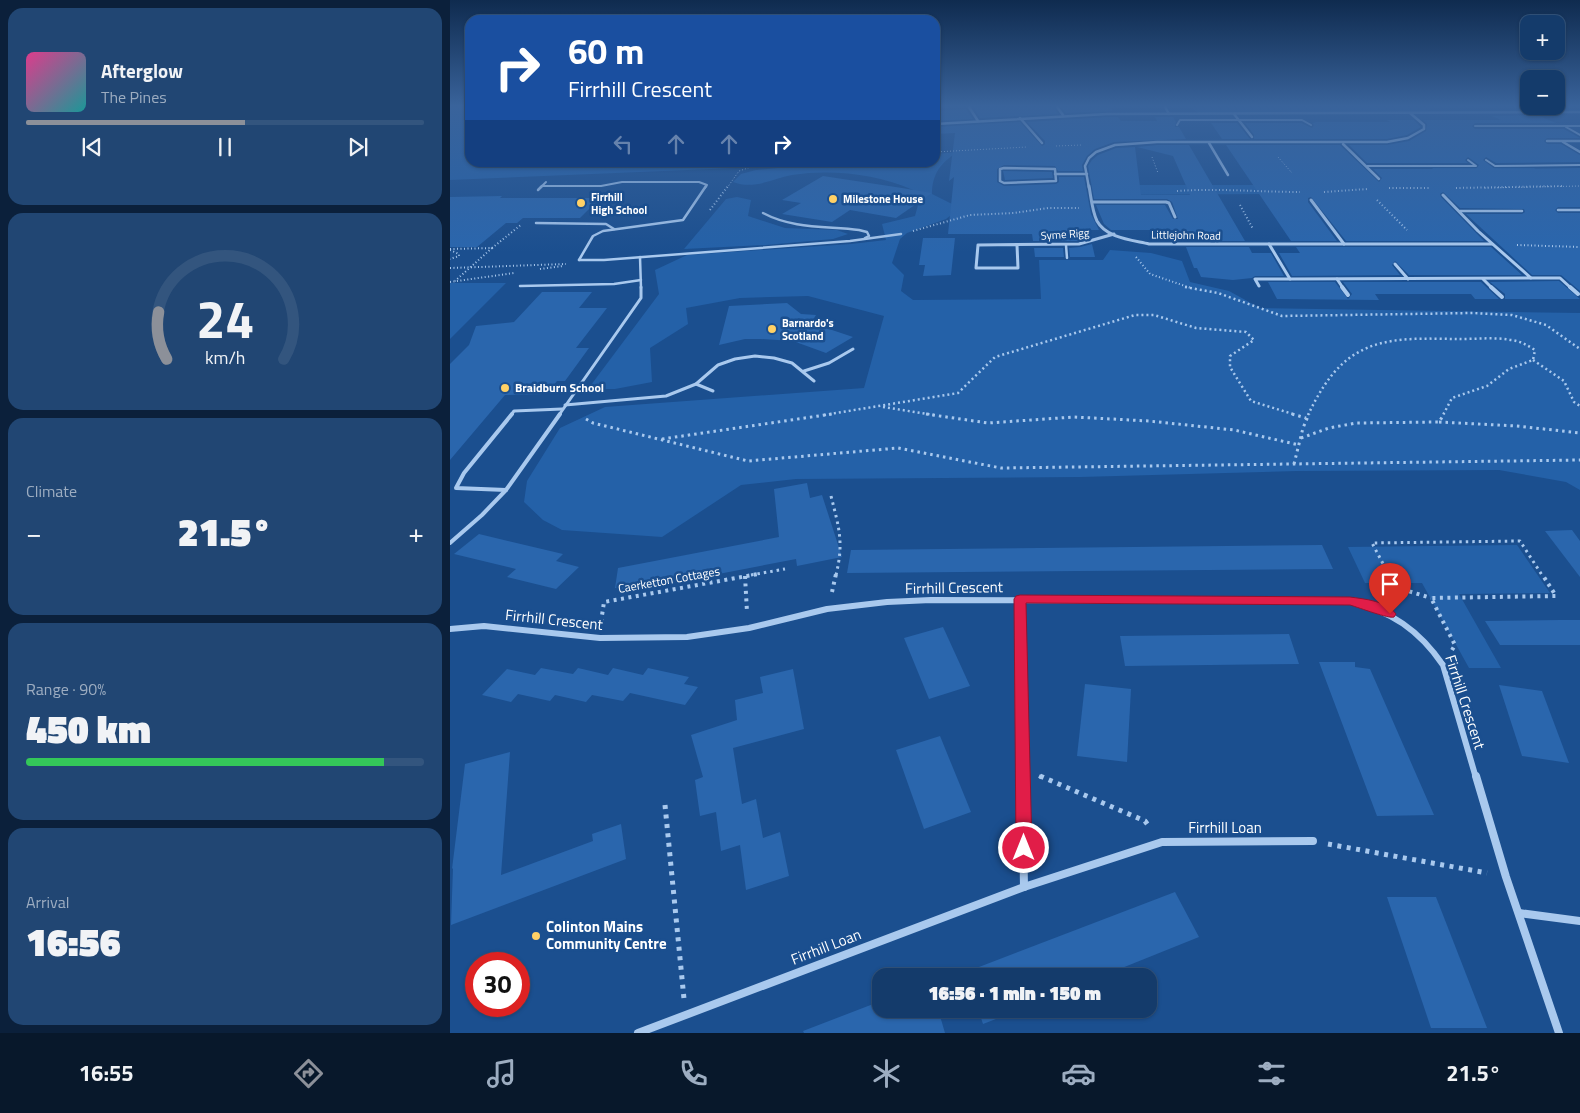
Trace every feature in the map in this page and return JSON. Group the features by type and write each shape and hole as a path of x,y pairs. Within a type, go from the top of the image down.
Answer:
{"street":[{"name":"Littlejohn Road","path":"1090,155 1085,166 1100,226 1114,234 1149,244 1492,244"},
{"path":"1216,155 1228,175"},
{"path":"1355,155 1379,180"},
{"path":"1004,168 1050,168 1055,169 1055,174 1056,181 1052,183 1004,183 1000,181 1000,169 1004,168"},
{"path":"1055,174 1087,174"},
{"path":"1443,195 1492,244 1531,278"},
{"path":"1311,200 1344,244"},
{"path":"1093,202 1166,202 1169,203 1175,217"},
{"name":"Syme Rigg","path":"1017,245 1018,268 976,268 978,245 1017,245 1066,245 1092,241 1114,234"},
{"path":"1269,244 1290,279"},
{"path":"1396,264 1408,279"},
{"path":"1258,286 1255,279 1560,278 1578,294"},
{"path":"1337,279 1348,296"},
{"path":"1483,279 1502,297"},
{"path":"1020,599 1024,887"},
{"name":"Firrhill Crescent","path":"450,629 484,626 600,638 687,637 749,628 827,609 887,602 931,600 1350,601 1374,606 1406,624 1433,648 1443,665 1506,877 1559,1033"},
{"name":"Firrhill Loan","path":"638,1033 1024,887 1162,842 1313,841"},
{"path":"1519,913 1580,921"}],"lane":[{"path":"1367,166 1476,166 1468,160"},
{"path":"1486,160 1495,166 1580,166"},
{"path":"538,190 546,182"},
{"path":"542,186 601,186 622,182 699,182 707,185 683,220 614,230 593,236 579,260 640,257 863,239 901,234"},
{"path":"1558,210 1580,210"},
{"path":"1460,211 1522,211"},
{"path":"763,214 772,219 801,225 867,232 869,236 863,239"},
{"path":"536,223 606,224 612,226 614,230"},
{"path":"1066,245 1067,258"},
{"path":"450,543 482,515 506,490 640,298 640,257"},
{"path":"520,286 614,284 641,280"},
{"path":"804,372 829,362 853,349"},
{"path":"564,405 666,396 696,384 718,365 735,359 755,356 774,358 792,363 814,381"},
{"path":"696,384 713,391"},
{"path":"506,490 456,488 464,473 514,411 562,409"}],"path":[{"path":"705,216 739,171 751,167"},
{"path":"1510,184 1515,187"},
{"path":"1450,188 1580,186"},
{"path":"1384,188 1431,188"},
{"path":"1174,191 1206,189 1239,192 1306,192"},
{"path":"1323,192 1368,189"},
{"path":"1378,200 1421,244"},
{"path":"1240,205 1262,244"},
{"path":"901,234 970,215 1014,213 1048,208 1094,208"},
{"path":"454,281 513,230"},
{"path":"1492,244 1580,247"},
{"path":"450,250 492,248"},
{"path":"450,250 459,254 459,256 450,259"},
{"path":"450,268 574,264"},
{"path":"659,439 958,393 995,357 1135,315 1154,314 1196,328 1246,332 1254,340 1230,356 1230,367 1251,401 1306,418"},
{"path":"1294,464 1306,418 1328,381 1348,358 1377,344 1422,340 1512,339 1527,344 1536,350 1533,360"},
{"path":"1533,360 1556,374 1571,388 1574,402 1580,406"},
{"path":"1439,422 1452,398 1487,386 1508,369 1533,360"},
{"path":"564,405 593,423 748,461 898,448 1001,468 1580,460"},
{"path":"878,406 988,423 1074,417 1149,421 1234,430 1299,445"},
{"path":"1301,438 1329,428 1356,423 1439,422 1517,426 1580,433"},
{"path":"827,609 841,554 840,534 831,496"},
{"path":"1350,601 1395,587 1432,598 1556,596 1520,541 1372,543 1395,587"},
{"name":"Caerketton Cottages","path":"600,638 604,602 785,569"},
{"path":"745,576 749,628"},
{"path":"1432,598 1455,645 1443,665"},
{"path":"1023,769 1145,821 1162,842"},
{"path":"665,805 685,1015"},
{"path":"1313,841 1506,877"}],"shaded area":[{"path":"450,155 465,155 465,167 746,167 736,168 450,180"},
{"path":"940,155 954,155 942,164 939,169 932,187 932,194 960,208 946,219 907,233 900,239 892,263 904,275 901,291 913,300 1041,299 1039,260 1103,260 1110,250 1151,253 1182,261 1190,282 1229,291 1260,308 1580,313 1580,490 1566,482 1499,470 1297,471 1080,477 796,479 741,485 662,537 562,530 543,520 524,502 527,481 560,428 605,407 864,388 884,316 808,296 740,298 686,308 688,324 650,348 652,382 615,389 588,389 659,294 655,270 687,255 886,240 882,224 915,216 918,205 906,200 913,190 884,180 854,174 807,173 748,185 733,182 741,174 756,170 788,167 940,167"},
{"path":"1432,168 1534,168 1558,184 1580,189 1416,190 1409,193 1097,195 1095,185 1450,185"},
{"path":"737,197 751,200 748,216 785,228 837,230 848,234 833,239 684,249 726,199"},
{"path":"450,283 506,283 450,339"},
{"path":"1517,545 1550,593 1459,594 1501,668 1469,668 1422,583 1365,583 1348,547"}],"building":[{"path":"952,155 1088,155 1082,165 1083,171 1058,171 1055,166 1004,165 997,169 997,182 1004,186 1056,184 1059,182 1059,177 1084,177 1091,214 1099,230 1089,230 1091,237 1078,241 1033,241 1032,234 948,234 954,177 949,181"},
{"path":"1098,155 1136,155 1141,195 1190,195 1173,156 1170,155 1195,155 1245,241 1183,241 1179,230 1111,230 1104,224 1096,205 1165,205 1173,219 1178,219 1172,202 1167,199 1094,199 1088,166 1092,160"},
{"path":"1233,155 1351,155 1379,182 1382,178 1373,169 1476,169 1479,165 1468,157 1465,160 1468,163 1367,163 1359,155 1580,155 1580,162 1496,163 1486,157 1483,160 1495,169 1580,168 1580,207 1558,207 1555,210 1558,213 1580,213 1580,291 1561,275 1532,275 1466,214 1522,214 1525,212 1524,209 1460,208 1443,192 1440,194 1441,197 1484,241 1346,241 1311,197 1308,198 1308,202 1337,241 1291,241"},
{"path":"1003,171 1052,172 1053,178 1005,180"},
{"name":"Milestone House","path":"823,176 932,193 896,218 850,210 832,222 782,214 801,203 782,200"},
{"path":"502,196 500,198 600,198 580,218 523,218 517,223 506,223 477,247 450,247 450,197"},
{"path":"923,238 955,238 951,275 923,276 925,265 919,265"},
{"path":"1092,244 1095,257 1070,257 1069,248"},
{"path":"1186,247 1249,247 1252,253 1271,253 1284,276 1255,276 1233,280 1201,277 1197,268 1194,268"},
{"path":"1296,247 1491,247 1522,275 1409,275 1395,261 1392,265 1400,275 1292,276 1279,253 1300,253"},
{"path":"1034,248 1063,248 1064,257 1035,257"},
{"path":"1559,281 1580,299 1505,299 1505,294 1490,282"},
{"path":"1268,282 1335,282 1348,299 1352,294 1343,282 1481,282 1499,299 1475,299 1471,294 1375,294 1379,300 1277,299"},
{"path":"542,292 592,292 579,308 607,308 576,348 589,348 565,381 557,381 547,394 505,395 450,460 450,364 469,345 476,326 514,322"},
{"name":"Barnardo's Scotland","path":"787,303 801,314 816,315 811,323 853,337 826,353 793,341 745,339 719,345 729,306"},
{"path":"807,483 810,498 822,495 842,557 797,566 796,559 651,587 651,584 617,591 617,588 615,588 618,568 779,537 774,489"},
{"path":"1572,530 1580,541 1580,577 1545,531"},
{"path":"479,534 563,554 556,561 579,567 556,589 507,577 516,569 454,554"},
{"path":"1322,545 1333,569 847,573 851,550"},
{"path":"1580,620 1580,645 1500,645 1485,621"},
{"path":"943,627 970,686 929,699 904,638"},
{"path":"1289,634 1299,664 1125,666 1120,636"},
{"path":"1319,662 1355,662 1355,667 1370,669 1434,815 1377,816"},
{"path":"541,668 573,674 578,668 608,675 613,668 643,675 648,668 689,677 684,684 698,687 685,705 630,693 623,701 592,695 586,702 555,695 550,701 518,694 511,702 482,695 507,669 535,675"},
{"path":"793,669 804,729 733,748 742,804 756,799 763,838 780,832 789,876 746,890 740,845 721,851 716,812 700,816 695,780 703,777 691,735 737,720 735,700 763,693 760,677"},
{"path":"1085,684 1131,689 1127,762 1077,756"},
{"path":"1499,685 1542,691 1569,763 1522,756"},
{"path":"940,736 971,812 924,829 896,750"},
{"path":"510,752 501,875 593,841 592,834 621,824 626,859 451,925 452,869 465,764"},
{"path":"1175,892 1199,937 1122,968 976,968"},
{"path":"1387,897 1436,897 1487,1028 1431,1028"},
{"path":"872,1004 872,1018 941,1018 945,1033 804,1033 803,1031"},
{"path":"981,1018 999,1018 983,1024"}],"place":[{"name":"Milestone House","path":"833,199"},
{"name":"Firrhill High School","path":"581,203"},
{"name":"Barnardo's Scotland","path":"772,329"},
{"name":"Braidburn School","path":"505,388"},
{"name":"Colinton Mains Community Centre","path":"536,936"}],"route":[{"path":"1024,848 1020,599 1350,601 1374,606 1390,614"}]}
